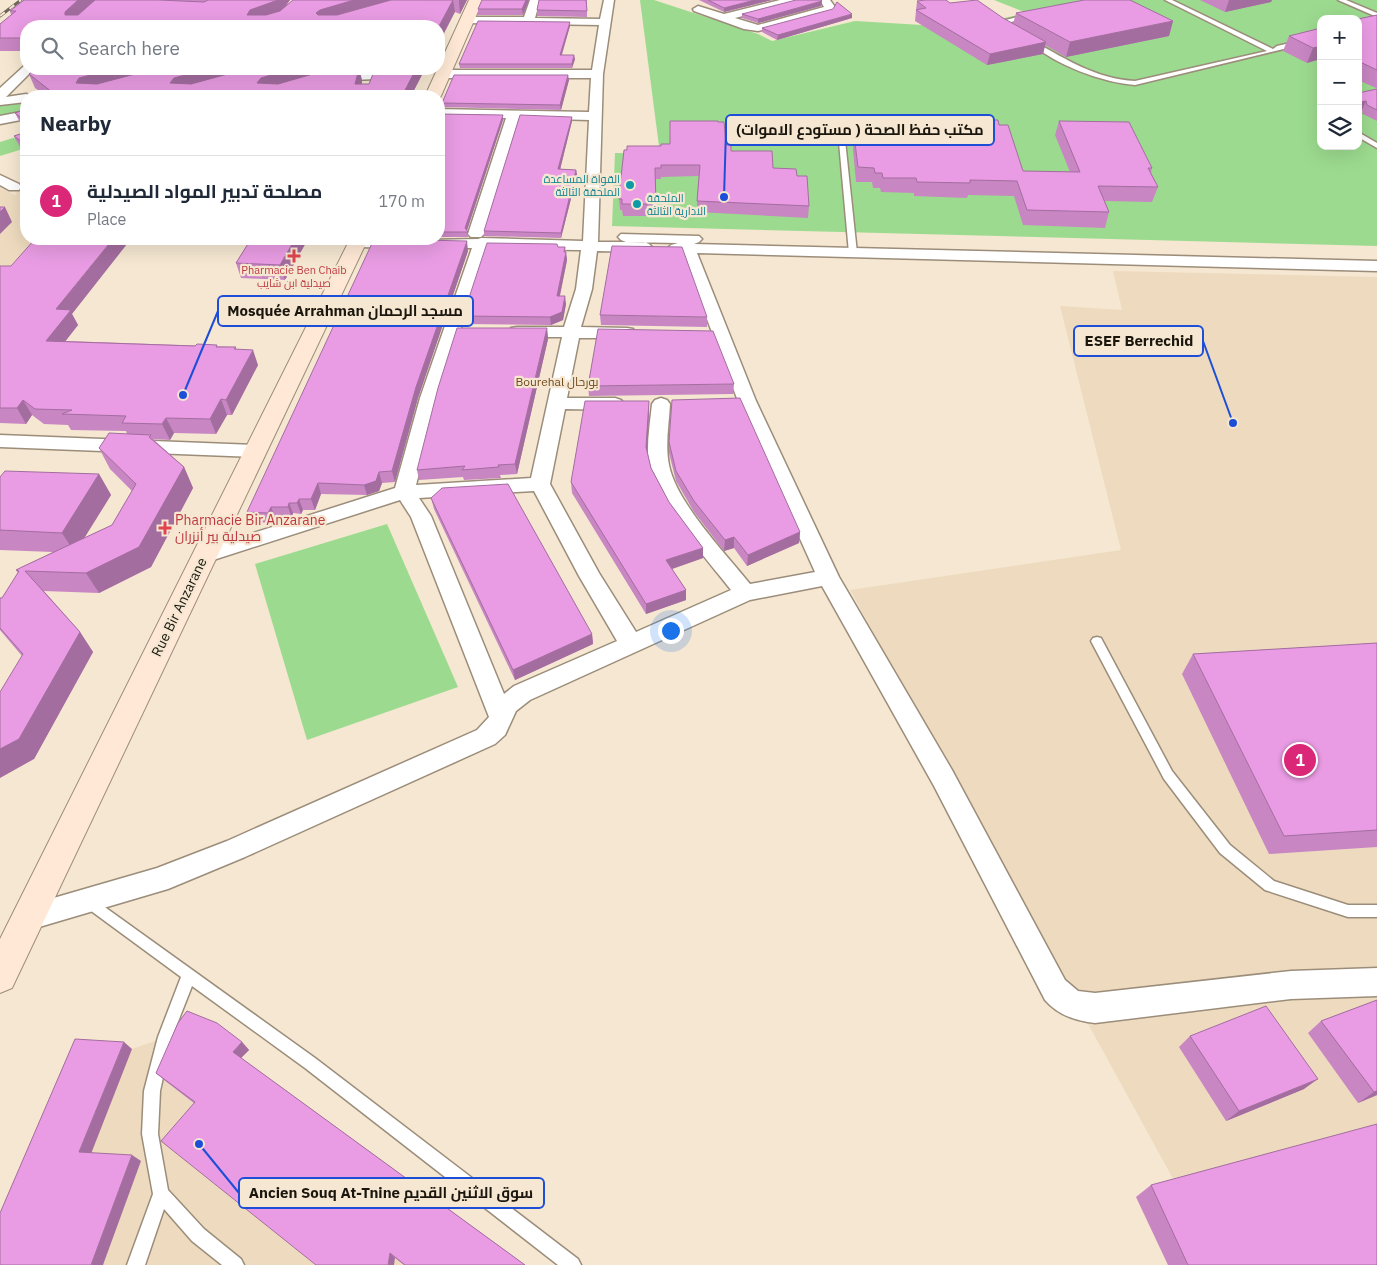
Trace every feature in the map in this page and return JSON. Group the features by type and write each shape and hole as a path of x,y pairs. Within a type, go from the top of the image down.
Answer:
{"street":[{"path":"445,70 476,0"},
{"path":"528,21 535,0"},
{"path":"609,0 597,74 590,241 584,289 571,333 540,484 590,576 631,644"},
{"path":"723,18 793,0"},
{"path":"703,4 723,18 752,28 763,28 828,9 830,7 825,0"},
{"path":"468,20 606,22"},
{"path":"445,74 597,74"},
{"path":"0,95 21,75"},
{"path":"317,81 336,75"},
{"path":"368,89 372,75"},
{"path":"435,90 442,75"},
{"path":"15,80 25,90"},
{"path":"0,101 20,99"},
{"path":"445,113 595,116"},
{"path":"0,120 20,115"},
{"path":"404,492 429,398 460,331 478,239 502,149 514,115"},
{"path":"0,179 14,187"},
{"path":"445,234 478,239"},
{"path":"445,239 1030,252 1377,256"},
{"path":"686,244 713,334 738,401 828,577 943,778 1056,990 1064,1000 1077,1007 1095,1008 1292,985 1377,982"},
{"name":"Rue Bir Anzarane","path":"0,976 255,451 352,245"},
{"path":"1030,252 1377,266"},
{"path":"497,332 647,333"},
{"path":"556,404 654,403 659,465 663,480 676,502 745,593"},
{"path":"0,441 255,451"},
{"path":"204,556 404,492 540,484"},
{"path":"404,492 421,516 501,716"},
{"path":"29,917 158,880 236,849 486,737 496,728 507,706 522,694 745,593 828,577"}],"lane":[{"path":"1168,0 1273,51"},
{"path":"1341,0 1377,15"},
{"path":"1019,35 1005,27 1004,22 1033,15"},
{"path":"1028,40 1093,76 1110,82 1135,84 1317,39"},
{"path":"841,131 853,248"},
{"path":"1362,137 1377,146"},
{"path":"1097,642 1168,775 1224,849 1270,886 1348,911 1377,912"},
{"path":"88,901 310,1063 572,1265"},
{"path":"136,1265 161,1194 150,1134 152,1091 165,1037 189,975"},
{"path":"161,1194 198,1235 235,1265"}],"shaded area":[{"path":"0,188 15,195 20,191 20,245 66,245 0,322"},
{"path":"1113,271 1377,277 1377,1265 1168,1265 1136,1197 1177,1186 850,590 1121,550 1060,306 1122,310"},
{"path":"186,1030 240,1059 521,1265 0,1265 84,1046 132,1049"}],"green space":[{"path":"640,0 654,0 758,34 772,41 855,21 922,25 990,21 1027,13 994,0 1377,0 1377,246 612,226 615,153 660,154"},
{"path":"20,102 20,111 0,116 0,104"},
{"path":"20,136 20,150 0,156 0,142"},
{"path":"387,524 458,687 307,740 255,564"}],"building":[{"path":"24,0 78,0 65,12 65,15 78,15 95,0 204,2 208,0 278,0 250,10 247,15 266,15 280,11 293,0 354,0 320,10 316,13 318,15 337,15 391,0 453,0 442,20 20,20 20,38 0,38 0,24 16,11 10,11"},
{"path":"482,0 526,0 522,9 478,9"},
{"path":"539,0 586,0 587,11 537,10"},
{"path":"708,0 755,0 724,8"},
{"path":"796,0 822,1 758,19 742,14"},
{"path":"946,0 950,3 977,0 1003,18 1046,42 990,54 916,10 926,8 917,1"},
{"path":"1084,0 1130,0 1173,21 1070,42 1016,13"},
{"path":"837,2 852,14 778,35 762,28 833,9"},
{"path":"1377,15 1377,70 1362,63 1362,18"},
{"path":"478,21 570,22 560,55 574,55 572,64 459,64"},
{"path":"1317,29 1317,47 1313,48 1289,36"},
{"path":"30,75 90,75 79,78 76,83 97,84 131,75 185,75 174,78 170,83 191,84 224,75 271,75 261,78 257,83 278,84 309,75 357,75 355,84 369,84 373,75 413,75 405,90 49,90"},
{"path":"454,75 568,75 560,105 445,103 445,96"},
{"path":"1377,89 1377,110 1367,105 1366,101 1362,102 1362,92"},
{"path":"445,114 503,115 465,228 468,232 445,232"},
{"path":"520,115 572,117 558,169 576,170 561,233 484,231"},
{"path":"857,117 893,118 897,141 968,142 962,120 998,120 999,125 1008,125 1023,171 1080,172 1059,121 1129,122 1152,168 1148,168 1158,187 1098,186 1109,212 1027,210 1017,181 970,180 970,183 917,182 916,178 883,178 882,173 875,173 874,168 858,167 854,135 860,136"},
{"path":"670,121 724,122 726,145 731,145 731,151 772,151 773,168 796,169 797,176 807,176 809,206 697,201 700,165 661,165 661,168 655,168 656,204 622,204 622,199 619,199 624,150 627,150 627,146 661,146 661,144 670,144"},
{"path":"20,134 20,140 14,136"},
{"path":"445,241 467,241 416,387 392,471 379,472 376,481 364,485 318,483 311,499 299,499 297,503 289,503 288,507 271,507 268,513 247,512 371,245 445,245"},
{"path":"487,243 557,244 558,247 565,247 564,252 566,252 557,296 565,296 562,312 550,317 463,316"},
{"path":"30,245 108,245 56,309 71,310 46,341 195,346 197,344 253,350 226,400 221,399 210,419 166,418 162,424 122,423 126,416 62,414 72,410 35,409 23,400 17,408 0,408 0,266 11,266"},
{"path":"247,245 292,245 280,265 236,263"},
{"path":"612,246 682,247 707,317 600,315"},
{"path":"457,328 547,328 515,464 462,470 465,466 417,470 438,388"},
{"path":"598,329 713,331 734,384 588,386"},
{"path":"740,398 800,532 748,555 734,537 725,540 694,501 676,471 669,442 672,400"},
{"path":"585,401 649,401 646,447 651,468 669,502 703,548 666,560 686,590 646,604 571,482"},
{"path":"109,433 151,435 149,437 184,467 139,547 86,573 25,571 80,632 19,739 0,749 0,692 23,654 0,628 0,598 2,598 19,571 16,570 112,525 136,484 99,448"},
{"path":"5,471 99,474 62,533 0,530 0,477"},
{"path":"508,484 592,634 513,670 431,498 442,488"},
{"path":"1377,643 1377,830 1284,836 1193,654"},
{"path":"1377,1000 1377,1091 1374,1092 1321,1021"},
{"path":"1266,1006 1318,1079 1239,1111 1190,1036"},
{"path":"187,1011 217,1023 242,1042 233,1052 525,1265 405,1265 390,1253 388,1265 316,1265 161,1141 195,1102 156,1073 178,1023"},
{"path":"75,1039 124,1042 79,1152 132,1155 91,1265 0,1265 0,1213"},
{"path":"1377,1124 1377,1265 1188,1265 1151,1185"}],"railway":[{"path":"0,16 21,0"}],"place":[{"name":"القواة المساعدة الملحقة الثالثة","path":"630,185"},
{"name":"مكتب حفظ الصحة ( مستودع الاموات)","path":"724,197"},
{"name":"الملحقة الادارية الثالثة","path":"637,204"},
{"name":"Pharmacie Ben Chaib صيدلية ابن شايب","path":"294,256"},
{"name":"Mosquée Arrahman مسجد الرحمان","path":"183,395"},
{"name":"ESEF Berrechid","path":"1233,423"},
{"name":"Pharmacie Bir Anzarane صيدلية بير أنزران","path":"165,528"},
{"name":"مصلحة تدبير المواد الصيدلية","path":"1300,760"},
{"name":"Ancien Souq At-Tnine سوق الاثنين القديم","path":"199,1144"}],"district":[{"name":"Bourehal بورحال","path":"557,382"}]}
